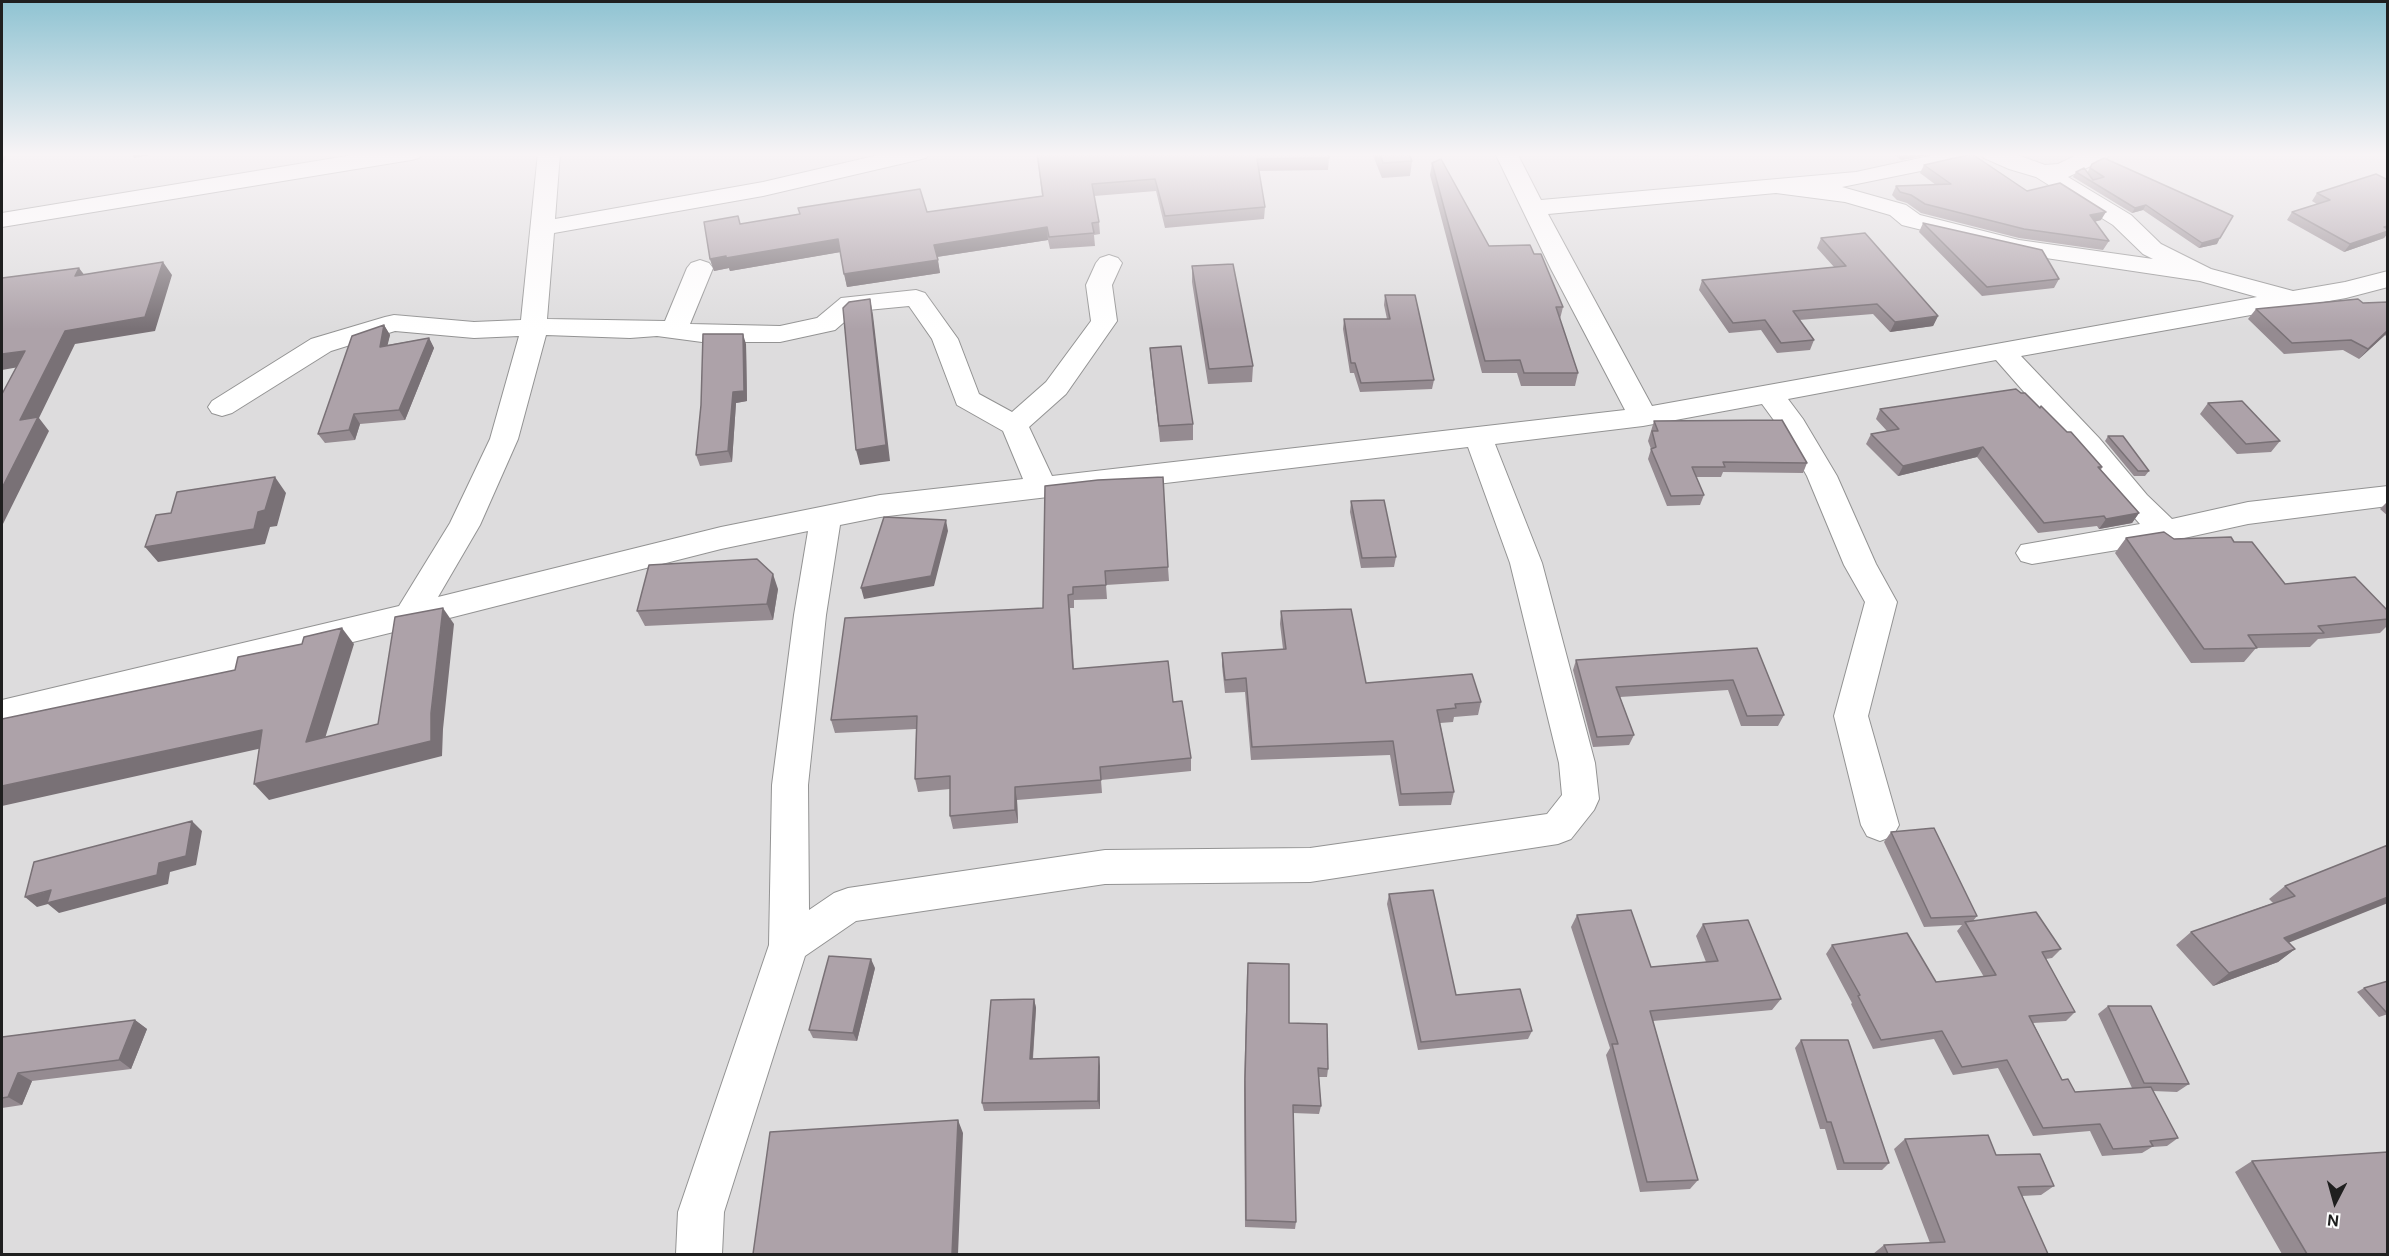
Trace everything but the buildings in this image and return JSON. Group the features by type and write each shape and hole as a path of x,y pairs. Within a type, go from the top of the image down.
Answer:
{"street":[{"path":"2,220 50,212"},
{"path":"410,616 465,525 504,439 532,344 545,212"},
{"path":"544,228 637,212"},
{"path":"1536,212 1642,417"},
{"path":"1900,212 1911,220 2019,247 2202,274 2292,300"},
{"path":"2108,212 2122,220 2152,249 2202,274"},
{"path":"1014,425 1056,388 1104,321 1099,285 1109,263"},
{"path":"674,330 700,268"},
{"path":"2,714 410,616 721,538 880,506 1642,417 2346,291 2388,279"},
{"path":"222,407 321,345 394,323 474,330 534,327 630,330 657,328 702,333 780,334 826,324 850,304 916,298 945,339 967,399 1014,425 1033,463 1041,487"},
{"path":"2002,351 2089,445 2136,502 2166,531"},
{"path":"1769,393 1793,426 1822,476 1860,565 1881,602 1851,716 1880,825"},
{"path":"789,945 848,905 1105,867 1310,865 1558,828 1581,799 1577,763 1526,563 1478,436"},
{"path":"2032,553 2166,531 2248,513 2388,496"},
{"path":"699,1254 701,1212 789,945 790,785 810,615 826,517"}],"shaded area":[{"path":"2,212 2387,212 2387,1254 2,1254"}]}
